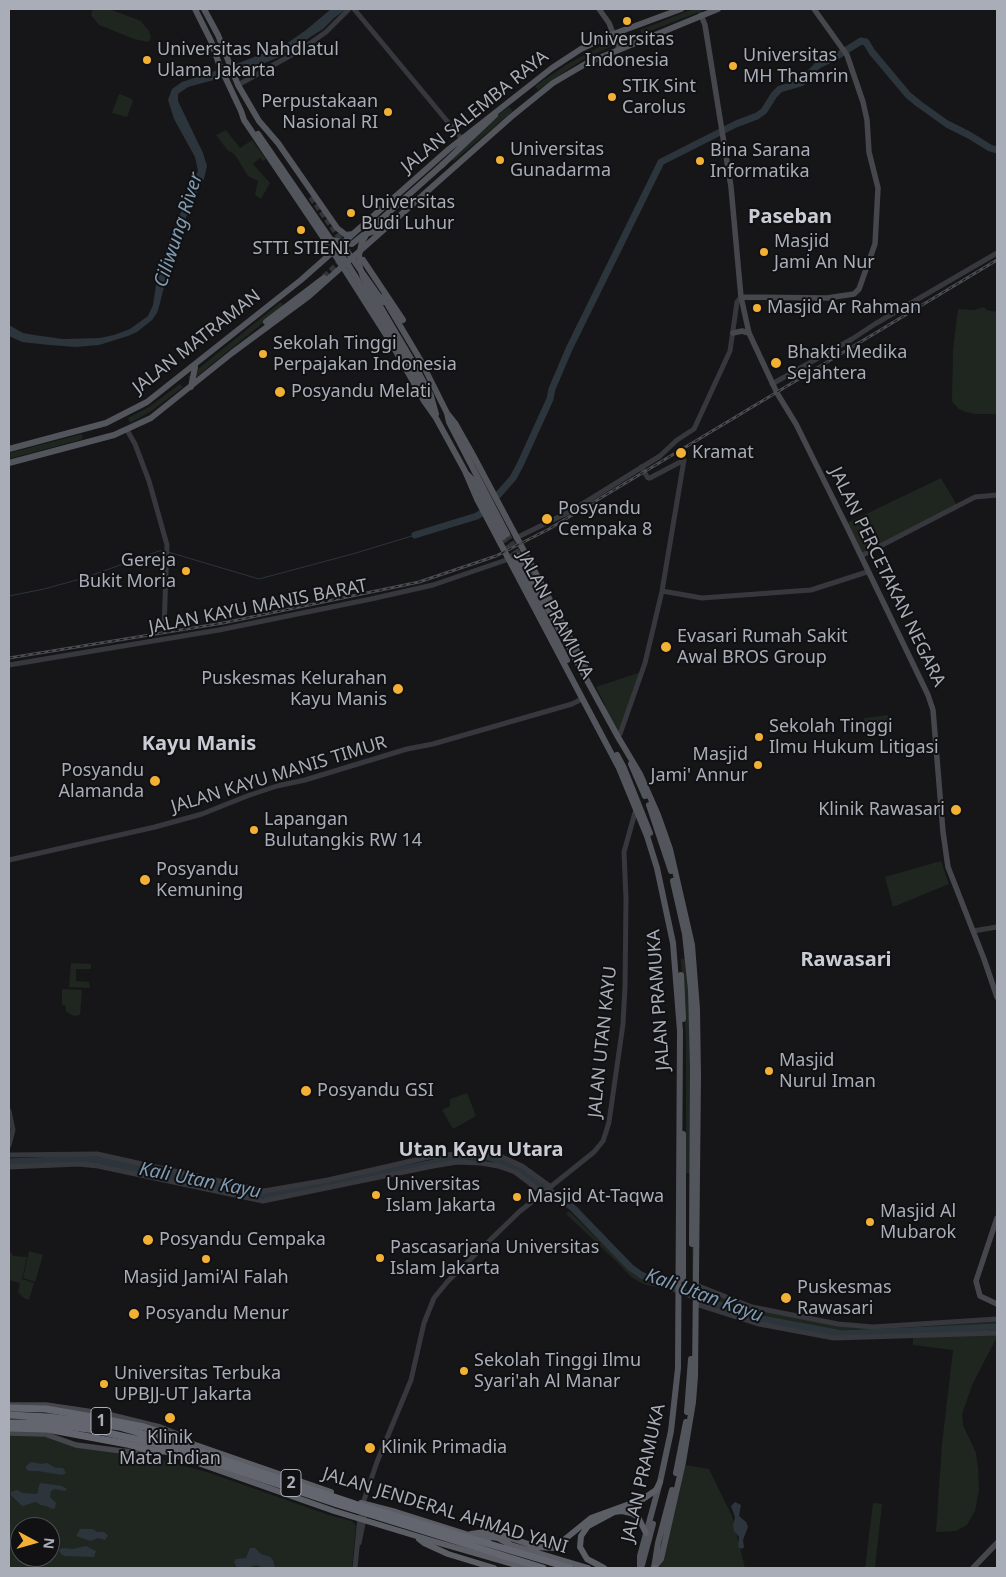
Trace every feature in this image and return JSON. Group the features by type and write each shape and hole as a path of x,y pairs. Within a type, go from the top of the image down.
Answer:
{"highway":[{"path":"9,1408 46,1410 144,1427 191,1443"},
{"name":"JALAN JENDERAL AHMAD YANI","path":"9,1408 55,1413 112,1423 191,1443 365,1503 578,1568"},
{"name":"2","path":"9,1416 49,1417 119,1427 164,1440 355,1504 570,1568"},
{"name":"2","path":"9,1425 44,1424 95,1430 161,1445 336,1504 543,1568"},
{"path":"9,1425 47,1429 127,1444 152,1451 164,1451"},
{"name":"JALAN JENDERAL AHMAD YANI","path":"9,1425 45,1426 118,1438 164,1451 362,1519 527,1568"},
{"path":"283,1493 288,1477"},
{"path":"473,1535 493,1532 537,1547 554,1548 591,1518 643,1499 656,1490 660,1482"},
{"path":"604,1568 587,1560 580,1548 580,1539 584,1531 594,1522 614,1512 631,1513 638,1517 646,1533"},
{"path":"473,1535 487,1536 588,1568"},
{"path":"417,1536 424,1543 432,1547 494,1568"},
{"path":"436,1542 455,1550 513,1568"}],"main road":[{"path":"195,9 212,41 219,64 244,120 327,239 334,254 343,266"},
{"path":"204,9 218,35 237,83 259,121 311,197"},
{"path":"599,9 605,17 619,49"},
{"name":"JALAN SALEMBA RAYA","path":"344,245 354,233 486,118 501,109 565,59 613,34 681,9"},
{"name":"JALAN SALEMBA RAYA","path":"343,266 511,117 551,85 587,63 619,49 643,34 718,9"},
{"path":"741,297 831,298 852,295 859,289 875,244 878,188 869,152 864,102 845,52 814,9"},
{"name":"JALAN PERCETAKAN NEGARA","path":"701,15 705,25 731,187 741,297 749,332 772,384 796,424 932,706 947,861 997,997"},
{"path":"641,24 643,34"},
{"path":"436,418 432,396 363,277 358,255 362,242 369,230 501,109"},
{"path":"241,111 359,281 421,386 436,418"},
{"path":"259,121 278,143 337,228 346,235 354,233"},
{"path":"327,239 336,237 337,228"},
{"path":"327,239 344,245 352,244 364,235 385,228"},
{"path":"333,275 342,274 350,277 354,272 363,274 367,246 378,234"},
{"path":"316,266 328,251 327,239"},
{"path":"334,254 344,245"},
{"name":"JALAN PRAMUKA","path":"344,245 351,258 384,304 420,365 428,374 447,413 455,423 546,629 619,768 657,868 669,919 675,962 680,1031 682,1364 679,1408 666,1477 640,1568"},
{"name":"JALAN MATRAMAN","path":"9,449 106,423 140,406 178,379 316,266 334,254"},
{"name":"JALAN MATRAMAN","path":"191,387 193,373 197,365 334,254"},
{"path":"364,260 409,331 424,358 428,374"},
{"name":"JALAN PRAMUKA","path":"343,266 436,418 465,471 516,538 620,734 622,742"},
{"name":"JALAN MATRAMAN","path":"232,353 309,296 343,266"},
{"name":"JALAN MATRAMAN","path":"9,464 90,442 128,429 151,418 324,277"},
{"path":"383,297 428,374"},
{"path":"733,333 749,332"},
{"name":"JALAN PRAMUKA","path":"447,413 449,422 482,484 505,535"},
{"path":"482,484 489,503"},
{"name":"JALAN PRAMUKA","path":"514,558 640,774 662,825 680,889 692,945 697,1009 694,1270 696,1285 694,1299"},
{"path":"546,629 548,617 562,624"},
{"name":"JALAN PRAMUKA","path":"548,617 624,768 643,813 660,866 672,917 680,970 683,1008 681,1187"},
{"name":"JALAN PRAMUKA","path":"629,755 662,841 677,898 689,969 692,1007 694,1299 690,1384 681,1464 657,1550 654,1568"},
{"path":"677,898 680,889"},
{"path":"682,922 685,913"},
{"path":"675,962 680,970"},
{"path":"683,1008 692,1007"},
{"path":"997,1218 976,1282 980,1296 997,1304"},
{"name":"JALAN PRAMUKA","path":"640,1568 640,1556 660,1482 676,1399 681,1291"},
{"path":"676,1399 679,1408"},
{"name":"JALAN JENDERAL AHMAD YANI","path":"9,1433 45,1434 76,1445 122,1451 152,1453 164,1451"},
{"path":"660,1482 666,1477"},
{"path":"973,1568 995,1548 997,1543"}],"street":[{"path":"237,83 302,49 326,32 349,9"},
{"path":"354,9 462,139"},
{"path":"772,384 997,253"},
{"path":"516,538 571,511 664,454 677,440 694,429 730,351 737,302 741,297"},
{"path":"128,429 151,490 167,548 164,628"},
{"path":"620,734 641,672 662,590 684,460 650,478 648,478 641,467"},
{"path":"861,556 975,497 997,495"},
{"name":"JALAN KAYU MANIS BARAT","path":"9,665 219,630 379,597 433,585 514,558"},
{"path":"662,590 702,598 811,590 867,572"},
{"name":"JALAN KAYU MANIS TIMUR","path":"9,860 155,827 202,814 277,786 305,780 407,749 433,744 572,704 580,700 581,697"},
{"name":"JALAN UTAN KAYU","path":"355,1568 367,1494 377,1462 411,1380 424,1323 434,1298 448,1281 519,1212 598,1147 606,1132 609,1122 626,987 624,852 636,809"},
{"path":"973,931 997,927"},
{"path":"9,1111 14,1130 9,1145"},
{"path":"9,1154 97,1154 254,1191 270,1191 432,1156 464,1153 482,1154 502,1157 522,1166 548,1190"},
{"path":"481,1162 482,1154"},
{"path":"9,1167 86,1164 255,1200 268,1201 433,1166 457,1162 481,1162 515,1172 548,1190"},
{"path":"696,1285 752,1307 830,1323 873,1326 997,1319"},
{"path":"694,1299 759,1324 834,1338 997,1333"},
{"path":"961,1322 962,1333"}],"shaded area":[{"path":"93,9 109,9 141,21 149,31 151,38 148,42 134,39 99,25 91,15"},
{"path":"693,9 707,9 642,34 640,30"},
{"path":"610,41 612,46 582,60 538,90 535,86 566,65"},
{"path":"119,94 133,101 127,117 112,113"},
{"path":"509,107 513,111 454,161 449,155 484,124"},
{"path":"226,130 240,148 252,140 266,159 263,161 260,158 253,164 270,183 261,199 255,195 258,181 248,176 237,158 228,151 216,135"},
{"path":"281,302 284,306 191,381 188,377"},
{"path":"984,307 987,310 997,312 997,414 966,412 959,409 952,400 953,349 958,309 974,310"},
{"path":"180,384 183,387 150,412 130,423 128,418 149,407"},
{"path":"82,434 83,439 9,459 9,453"},
{"path":"941,478 958,507 861,556 845,524"},
{"path":"641,672 620,734 622,742 602,708 605,705 596,687"},
{"path":"888,715 890,728 865,730 864,718"},
{"path":"941,861 949,884 893,907 885,877"},
{"path":"681,959 685,959 688,987 691,1077 690,1173 686,1173 686,1043"},
{"path":"71,963 91,964 91,969 76,969 76,981 89,982 90,988 69,987"},
{"path":"62,989 82,990 80,1015 74,1016 66,1012 66,1006 62,1005"},
{"path":"467,1093 476,1116 453,1129 442,1110 450,1106 450,1099"},
{"path":"692,1190 696,1285 745,1305 800,1317 873,1327 997,1319 997,1337 973,1383 962,1414 963,1425 976,1453 979,1490 975,1511 967,1525 956,1531 936,1532 942,1444 953,1350 913,1345 913,1336 834,1338 758,1324 696,1303 695,1290 692,1291"},
{"path":"569,1211 636,1276 670,1289 646,1285 632,1278 566,1214"},
{"path":"29,1251 43,1255 35,1282 23,1278"},
{"path":"9,1252 13,1256 27,1257 22,1279 34,1283 29,1300 18,1292 20,1283 9,1280"},
{"path":"9,1434 44,1436 75,1445 156,1458 210,1473 329,1515 352,1521 356,1526 352,1568 9,1568"},
{"path":"685,1465 709,1469 732,1516 745,1568 660,1568"},
{"path":"873,1503 882,1504 875,1568 865,1568"}],"water":[{"name":"Ciliwung River","path":"331,9 346,9 323,29 279,57 243,72 188,87 178,94 178,101 203,153 207,166 204,179 193,200 174,248 157,313 152,320 137,332 99,345 76,347 49,345 22,342 9,336 9,325 23,333 34,335 63,339 100,338 130,329 148,316 153,305 157,278 169,241 198,171 195,157 174,119 168,100 172,89 182,82 239,63 286,44"},
{"path":"31,1462 47,1463 56,1468 63,1468 66,1473 62,1475 29,1471 26,1469 26,1466"},
{"path":"41,1483 62,1486 67,1489 65,1491 55,1489 51,1491 50,1497 56,1503 55,1508 52,1509 36,1502 22,1506 11,1495 11,1492 17,1490 23,1493 36,1494"},
{"path":"735,1502 741,1505 739,1516 746,1522 748,1527 742,1549 738,1547 739,1537 734,1531 733,1525 735,1517 731,1506"},
{"path":"80,1529 93,1529 97,1532 104,1532 108,1536 105,1540 98,1538 90,1541 76,1536"},
{"path":"86,1546 96,1551 94,1557 65,1556 60,1552 60,1549 63,1548 73,1549"},
{"path":"250,1548 255,1548 261,1554 270,1557 275,1568 264,1568 256,1565 247,1568 237,1568 234,1562 236,1559 246,1558"}],"waterway":[{"path":"498,495 513,478 520,465 550,399 552,389 569,349 661,162 736,124 757,116 764,111 780,89 801,83 818,65 861,41 866,42 872,52 908,95 919,104 947,124 997,150"},
{"path":"415,535 480,514"},
{"path":"168,552 259,579 415,535"},
{"path":"9,596 84,578 159,551 164,551"},
{"name":"Kali Utan Kayu","path":"9,1162 81,1159 103,1161 257,1195 271,1195 469,1156 488,1157 516,1167 573,1208 630,1267 641,1275 698,1298 756,1318 842,1334 997,1327"}],"tunnel":[{"path":"311,197 345,245"},
{"path":"324,277 338,264 340,258"},
{"path":"507,534 519,556"},
{"path":"503,537 515,558"}],"railway":[{"path":"9,658 223,623 419,582 496,556 549,529 997,260"}],"place":[{"name":"Universitas Indonesia","path":"627,21"},
{"name":"Universitas Nahdlatul Ulama Jakarta","path":"147,60"},
{"name":"Universitas MH Thamrin","path":"733,66"},
{"name":"STIK Sint Carolus","path":"612,97"},
{"name":"Perpustakaan Nasional RI","path":"388,112"},
{"name":"Universitas Gunadarma","path":"500,160"},
{"name":"Bina Sarana Informatika","path":"700,161"},
{"name":"Universitas Budi Luhur","path":"351,213"},
{"name":"STTI STIENI","path":"301,230"},
{"name":"Masjid Jami An Nur","path":"764,252"},
{"name":"Masjid Ar Rahman","path":"757,308"},
{"name":"Sekolah Tinggi Perpajakan Indonesia","path":"263,354"},
{"name":"Bhakti Medika Sejahtera","path":"776,363"},
{"name":"Posyandu Melati","path":"280,392"},
{"name":"Kramat","path":"681,453"},
{"name":"Posyandu Cempaka 8","path":"547,519"},
{"name":"Gereja Bukit Moria","path":"186,571"},
{"name":"Evasari Rumah Sakit Awal BROS Group","path":"666,647"},
{"name":"Puskesmas Kelurahan Kayu Manis","path":"398,689"},
{"name":"Sekolah Tinggi Ilmu Hukum Litigasi","path":"759,737"},
{"name":"Masjid Jami' Annur","path":"758,765"},
{"name":"Posyandu Alamanda","path":"155,781"},
{"name":"Klinik Rawasari","path":"956,810"},
{"name":"Lapangan Bulutangkis RW 14","path":"254,830"},
{"name":"Posyandu Kemuning","path":"145,880"},
{"name":"Masjid Nurul Iman","path":"769,1071"},
{"name":"Posyandu GSI","path":"306,1091"},
{"name":"Universitas Islam Jakarta","path":"376,1195"},
{"name":"Masjid At-Taqwa","path":"517,1197"},
{"name":"Masjid Al Mubarok","path":"870,1222"},
{"name":"Posyandu Cempaka","path":"148,1240"},
{"name":"Pascasarjana Universitas Islam Jakarta","path":"380,1258"},
{"name":"Masjid Jami'Al Falah","path":"206,1259"},
{"name":"Puskesmas Rawasari","path":"786,1298"},
{"name":"Posyandu Menur","path":"134,1314"},
{"name":"Sekolah Tinggi Ilmu Syari'ah Al Manar","path":"464,1371"},
{"name":"Universitas Terbuka UPBJJ-UT Jakarta","path":"104,1384"},
{"name":"Klinik Mata Indian","path":"170,1418"},
{"name":"Klinik Primadia","path":"370,1448"}],"district":[{"name":"Paseban","path":"790,217"},
{"name":"Kayu Manis","path":"199,744"},
{"name":"Rawasari","path":"846,960"},
{"name":"Utan Kayu Utara","path":"481,1150"}]}
